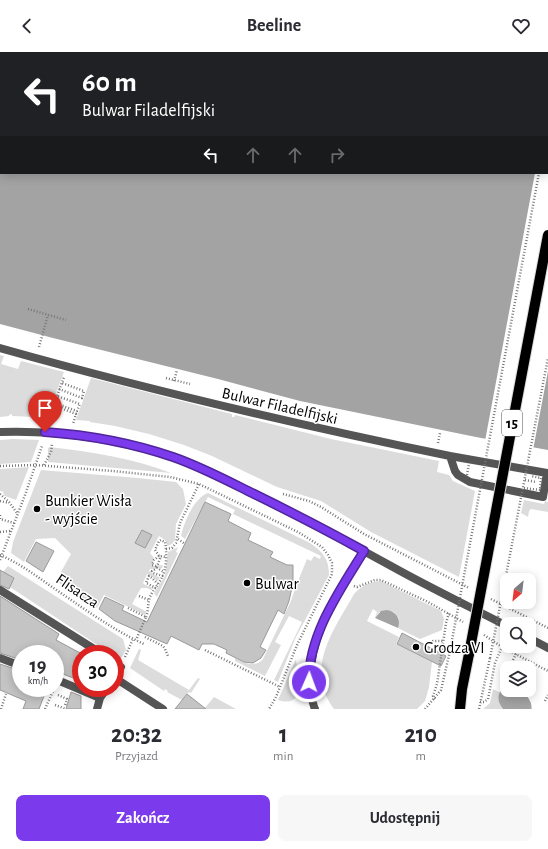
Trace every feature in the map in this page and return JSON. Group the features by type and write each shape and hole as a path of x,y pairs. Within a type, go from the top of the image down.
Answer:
{"main road":[{"name":"15","path":"460,709 462,689 548,235"},
{"name":"15","path":"455,709 462,689"}],"street":[{"name":"Bulwar Filadelfijski","path":"0,348 67,367 296,424 450,456 547,473 543,497 470,482 458,475 455,471 450,456"},
{"path":"0,432 45,432 89,436 119,442 173,457 204,469 258,496 500,622"},
{"path":"315,709 309,669 314,643 346,581 364,551"},
{"path":"0,590 88,645"},
{"path":"536,642 548,648"},
{"path":"0,658 12,663"},
{"path":"64,683 100,698 97,709"},
{"path":"124,684 163,709"}],"path":[{"path":"425,709 435,699 444,683 539,174"},
{"path":"28,309 66,320"},
{"path":"41,339 48,315"},
{"path":"32,345 46,349"},
{"path":"479,709 524,488 548,358"},
{"path":"48,421 64,374"},
{"path":"159,377 195,386"},
{"path":"59,390 82,398 84,391 62,383"},
{"path":"54,404 77,411 80,404 57,396"},
{"path":"35,421 44,397"},
{"path":"54,404 76,414 73,424"},
{"path":"299,412 314,416"},
{"path":"433,441 446,443"},
{"path":"43,466 51,452 52,443"},
{"path":"0,560 42,446"},
{"path":"483,450 490,451"},
{"path":"527,458 534,459"},
{"path":"467,475 469,464"},
{"path":"0,466 35,465 113,471 170,477 199,484 298,532 322,547 332,563 333,570 331,578 297,645 280,687 269,709"},
{"path":"524,488 540,490 541,478 531,476"},
{"path":"525,480 536,482"},
{"path":"166,549 174,546 178,539 180,523 199,484"},
{"path":"0,494 18,514"},
{"path":"296,498 322,507 364,534 474,590"},
{"path":"0,501 10,504"},
{"path":"0,515 0,519 14,523"},
{"path":"0,532 11,532"},
{"path":"178,539 185,544"},
{"path":"124,657 149,610 149,600 151,594 163,576 166,557 166,549 165,542 161,540 159,541 155,550 160,556 166,557"},
{"name":"Flisacza","path":"1,556 23,567 84,609 134,640 144,644"},
{"path":"163,576 156,575 152,573 152,571 157,568 164,572"},
{"path":"156,575 159,569"},
{"path":"440,580 442,575"},
{"path":"156,588 146,583 146,581 149,576 158,584"},
{"path":"150,585 152,578"},
{"path":"357,587 375,580 381,580 449,613 446,623 437,684 433,692 435,699"},
{"path":"139,596 149,600"},
{"path":"488,597 548,628"},
{"path":"128,608 146,617"},
{"path":"145,636 163,646 168,656"},
{"path":"427,644 433,641 444,641"},
{"path":"480,702 484,702 488,699 495,663 502,647 548,671"},
{"path":"205,650 280,687"},
{"path":"512,661 516,654"},
{"path":"1,709 6,694"},
{"path":"545,701 548,695"},
{"path":"45,709 51,697"},
{"path":"55,705 65,708 67,699 62,697"}],"shaded area":[{"path":"0,174 548,174 548,450 476,437 300,401 0,324"},
{"path":"0,355 4,356 1,364 18,369 21,361 64,372 47,418 39,417 47,396 42,394 34,417 12,416 12,414 9,416 0,417"},
{"path":"91,378 232,414 232,417 235,415 331,439 439,461 437,472 449,475 453,481 475,491 459,577 371,532 321,501 277,487 212,456 149,434 90,421 76,420"},
{"path":"0,440 39,440 31,462 0,464"},
{"path":"50,447 112,456 142,463 171,473 48,462 48,448"},
{"path":"29,467 16,500 5,496 3,493 4,492 0,491 0,469"},
{"path":"41,470 176,482 183,489 186,504 176,524 175,540 172,544 167,546 165,540 159,536 150,553 154,558 152,566 163,565 162,568 150,569 149,571 160,578 157,581 147,574 143,583 154,588 151,590 141,588 132,604 147,612 145,615 104,595 97,608 56,581 71,554 55,538 36,539 24,562 11,553 13,542"},
{"path":"208,493 310,543 322,553 328,565 329,575 295,639 278,682 274,680 302,622 289,616 275,642 281,645 265,676 235,661 235,658 249,664 260,662 263,659 291,601 307,559 311,561 314,556 320,559 321,556 233,514 235,510 208,497 185,539 181,536 190,511 198,500"},
{"path":"524,500 544,504 545,501 548,502 548,512 531,509 528,517 521,513"},
{"path":"178,547 176,552 178,553 157,597 154,593 165,576 168,552"},
{"path":"8,566 123,639 126,650 124,653 124,645 97,645 10,587 14,578 3,572"},
{"path":"381,581 441,611 444,619 442,630 420,639 398,628 399,618 394,612 379,612 375,618 377,612 373,609 367,621 399,637 396,644 432,662 429,687 425,701 417,709 334,709 325,694 322,679 322,664 325,650 338,621 354,594 366,584"},
{"path":"387,610 396,614 399,622 398,628 375,618 381,611"},
{"path":"139,649 141,650 138,660 189,690 198,678 200,679 191,693 189,692 182,700 167,692 168,691 165,689 164,691 130,668"},
{"path":"296,659 298,681 297,695 293,700 278,700"},
{"path":"493,689 500,692 500,697 509,697 533,709 483,709 490,703"},
{"path":"214,697 236,709 204,709"}],"pier":[{"path":"535,174 548,174 548,371 533,450 485,441"}],"building":[{"name":"Bulwar","path":"205,502 231,514 228,521 251,533 248,540 273,552 270,557 287,565 293,565 293,583 284,614 278,610 260,647 266,650 261,658 253,663 244,662 226,653 227,650 214,644 202,644 199,650 171,636 167,644 115,621 99,609 105,597 124,606 122,610 147,622"},
{"path":"142,530 152,535 145,548 135,543"},
{"path":"36,542 54,551 43,572 26,561"},
{"path":"0,570 14,578 9,589 0,585"},
{"path":"0,596 59,634 56,640 72,649 72,677 64,674 64,645 12,645 12,657 0,653"},
{"name":"Grodza VI","path":"402,633 446,656 441,666 397,644"},
{"path":"0,664 12,668 12,695 0,690"},
{"path":"71,692 72,697 81,697 81,709 66,709"},
{"path":"187,694 206,709 175,709"},
{"path":"17,697 44,697 39,709 23,709 26,701"}],"waterway":[{"path":"512,698 518,707"}],"place":[{"name":"Bunkier Wisła - wyjście","path":"37,509"},
{"name":"Bulwar","path":"247,583"},
{"name":"Grodza VI","path":"416,647"}],"route":[{"path":"45,432 112,440 173,457 204,469 265,499 364,551 346,581 314,643 309,669 309,682"}]}
